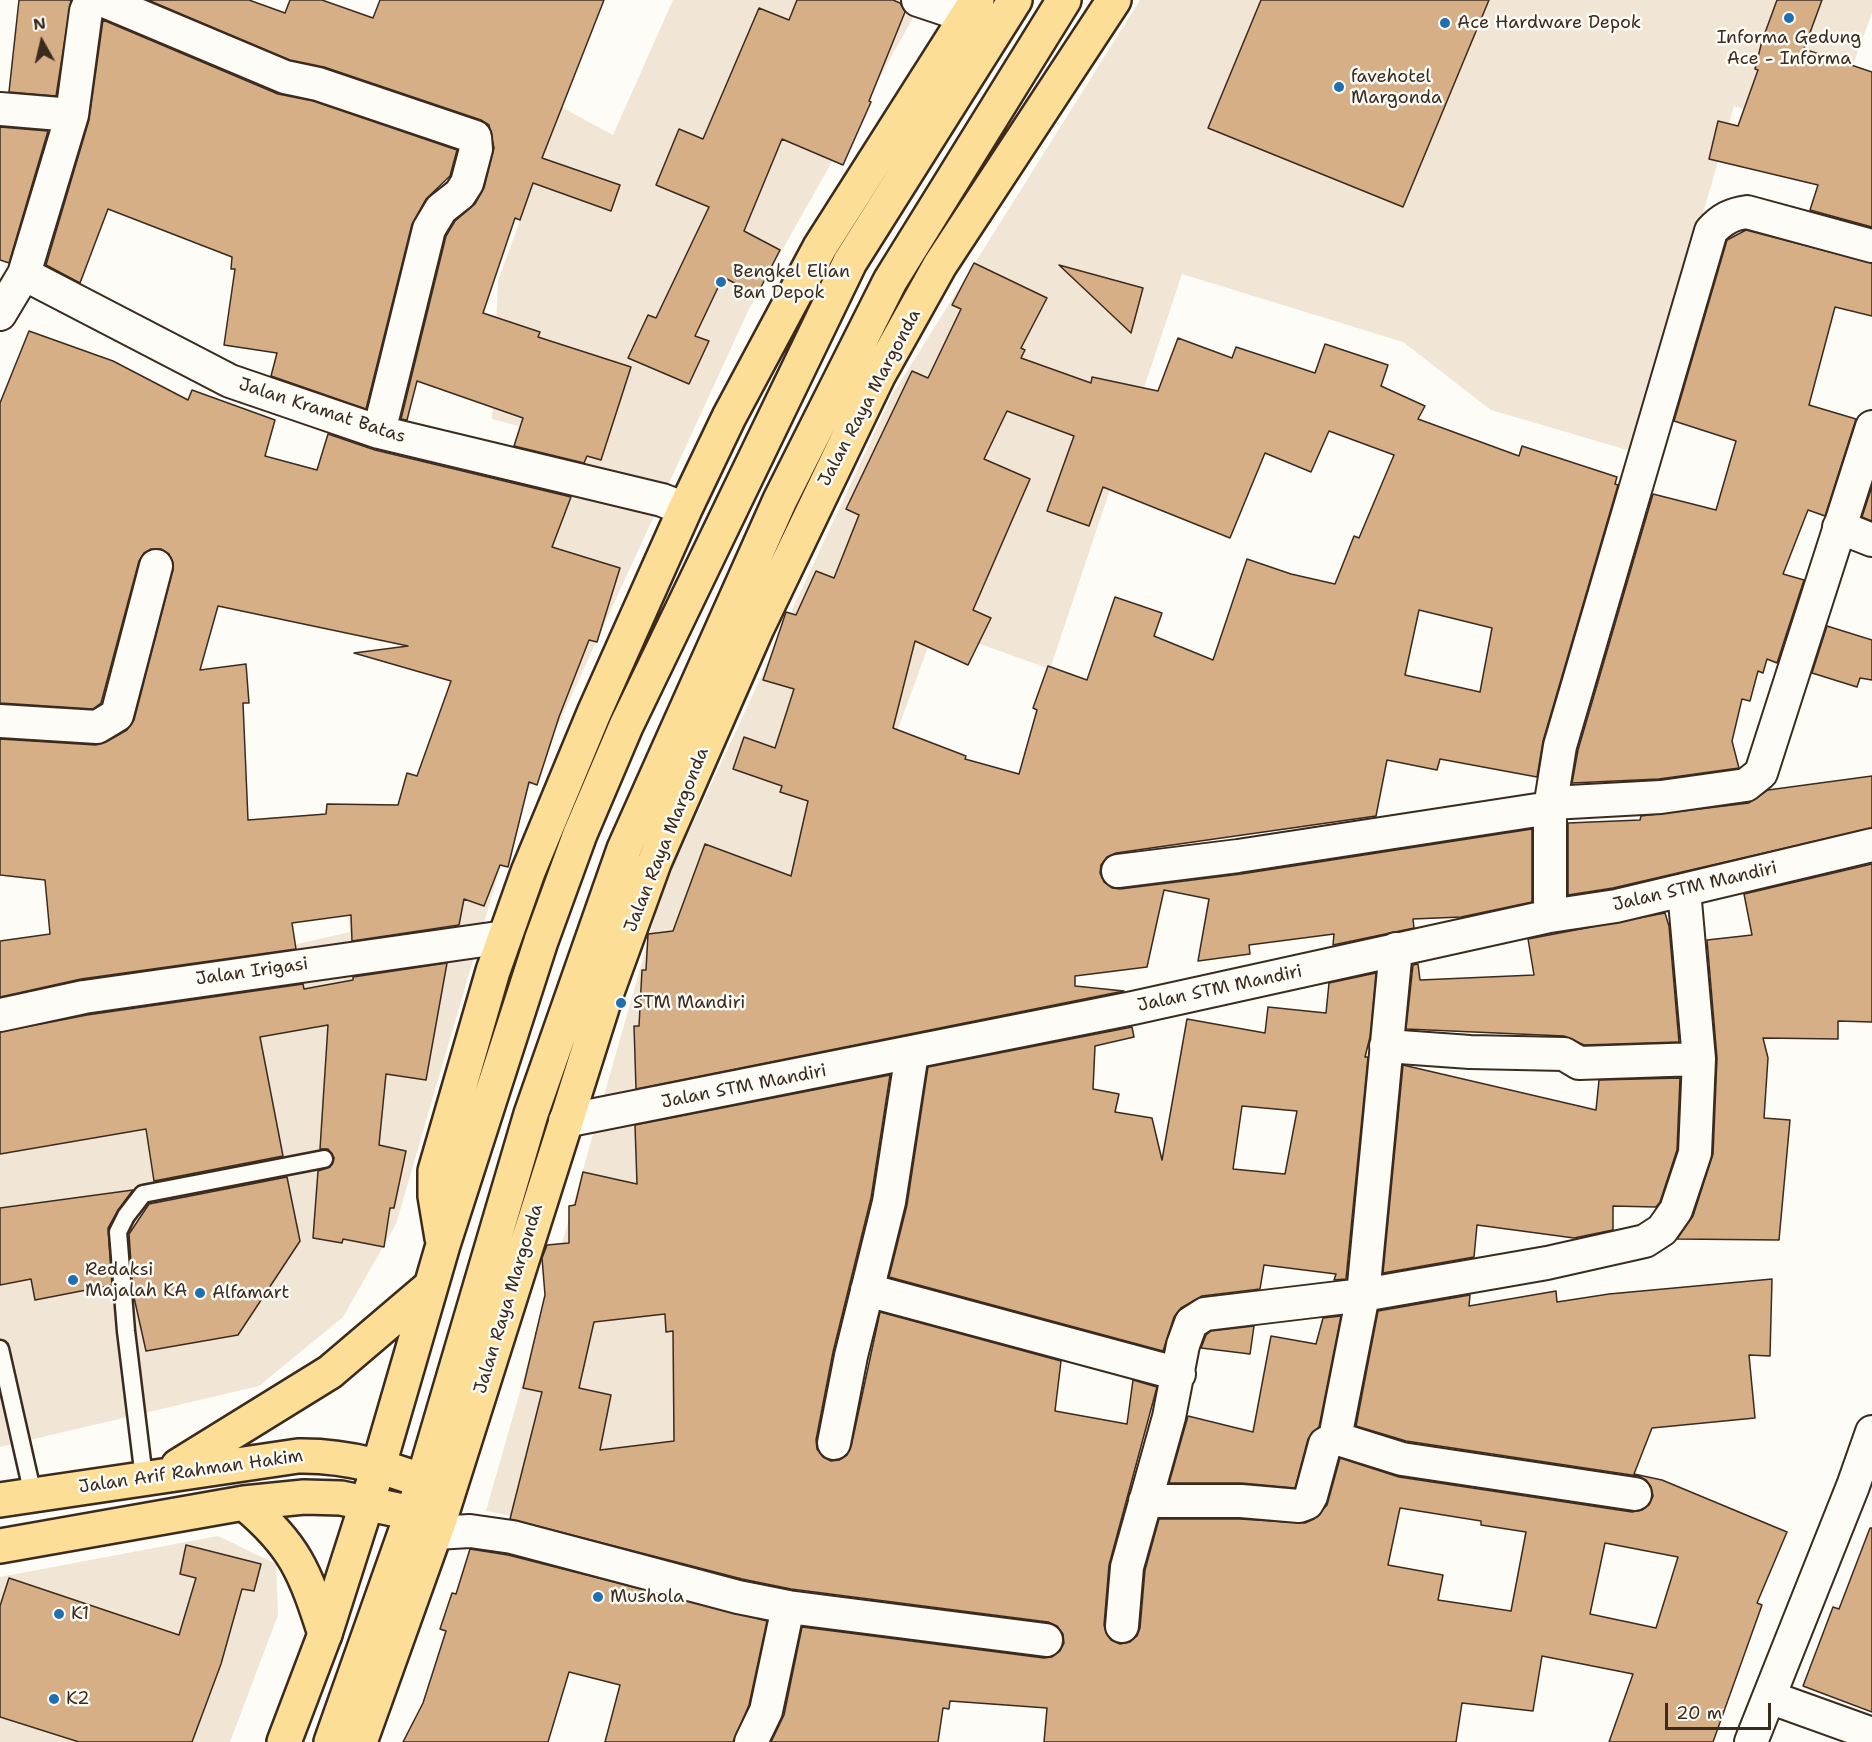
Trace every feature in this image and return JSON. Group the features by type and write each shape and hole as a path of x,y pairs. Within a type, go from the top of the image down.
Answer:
{"main road":[{"path":"284,1742 326,1634 379,1465 443,1245 541,941 580,834 626,726 850,262 1015,0"},
{"name":"Jalan Raya Margonda","path":"331,1742 432,1507 531,1114 624,849 780,500 890,281 1064,0"},
{"name":"Jalan Raya Margonda","path":"360,1742 432,1507 607,992 654,864 811,512 878,376 940,265 1114,0"},
{"path":"443,1245 435,1196 435,1171 528,872 594,713 685,509 729,417 820,247 971,8"},
{"path":"820,247 922,299"},
{"path":"594,713 626,726"},
{"path":"624,849 654,864"},
{"path":"531,1114 565,1121"},
{"path":"154,1476 330,1372 431,1286"},
{"name":"Jalan Arif Rahman Hakim","path":"0,1500 298,1456 346,1458 379,1465 432,1507"},
{"path":"0,1546 244,1503 324,1496 366,1504 432,1507"},
{"path":"244,1503 271,1525 289,1546 306,1575 326,1634"}],"street":[{"path":"0,314 24,274 72,115 86,11 90,2 94,0"},
{"path":"102,0 285,77 318,84 475,137 476,149 467,183 460,194 441,209 429,229 379,432"},
{"path":"918,0 971,8"},
{"path":"0,109 72,115"},
{"path":"1550,916 1550,805 1560,746 1711,231 1720,222 1734,214 1747,212 1872,246"},
{"name":"Jalan Kramat Batas","path":"24,274 230,381 379,432 662,500 685,509"},
{"path":"1118,872 1238,856 1550,805 1661,797 1746,785 1755,780 1761,773 1872,427"},
{"path":"1839,527 1872,540"},
{"path":"0,722 97,727 117,715 156,566"},
{"name":"Jalan STM Mandiri","path":"565,1121 1133,1008 1550,916 1616,906 1872,845"},
{"path":"1122,1626 1127,1567 1191,1323 1205,1314 1363,1295 1618,1247 1645,1241 1662,1230 1676,1210 1695,1153 1699,1059 1684,890"},
{"name":"Jalan Irigasi","path":"0,1015 84,997 506,937"},
{"path":"1145,1501 1241,1501 1299,1506 1307,1503 1311,1496 1325,1444 1335,1438 1363,1295 1396,949"},
{"path":"1386,1046 1470,1052 1564,1054 1579,1063 1699,1059"},
{"path":"834,1443 850,1356 889,1202 912,1053"},
{"path":"867,1290 1179,1374"},
{"path":"1751,1742 1769,1697 1863,1490 1872,1432"},
{"path":"1335,1438 1402,1459 1635,1494"},
{"path":"432,1507 470,1531 512,1537 738,1597 788,1607 1046,1640"},
{"path":"751,1742 766,1712 788,1607"},
{"path":"1769,1697 1872,1734"}],"lane":[{"path":"154,1476 126,1331 118,1232 126,1216 143,1194 324,1159"},
{"path":"0,1349 33,1494"}],"shaded area":[{"path":"673,0 923,0 749,309 513,823 396,1224 343,1317 259,1386 0,1447 0,1011 350,932 343,864 411,857 479,591 545,433 492,419 498,281 561,107 613,135"},
{"path":"1140,0 1872,0 1872,13 1826,138 1734,106 1634,452 1491,410 1403,342 1182,274 1050,669 935,628 873,797 1059,1002 797,1058 787,1145 902,1147 878,1306 824,1457 772,1426 626,1537 486,1511 663,888 892,395"},
{"path":"218,1536 276,1564 278,1615 230,1742 0,1742 0,1577"}],"building":[{"path":"19,0 71,0 56,96 9,92"},
{"path":"148,0 249,0 285,13 290,0 322,0 373,18 380,0 604,0 542,158 620,185 611,211 533,183 520,220 515,218 483,313 540,332 538,337 631,367 601,460 587,456 584,463 514,446 523,418 417,381 407,420 401,419 446,236 455,221 475,204 484,188 494,148 489,125 481,120 324,67 290,60"},
{"path":"797,0 893,0 900,3 905,12 869,101 871,102 843,165 782,139 744,231 780,250 757,295 723,277 695,336 709,341 689,384 628,358 648,315 656,318 709,207 656,185 679,129 703,139 759,8 789,20"},
{"name":"favehotel Margonda","path":"1261,0 1489,0 1403,207 1208,128"},
{"path":"1777,0 1822,0 1804,49 1872,72 1872,227 1810,210 1818,185 1709,159 1718,121 1738,126 1758,70 1755,69 1762,41"},
{"path":"103,20 278,94 313,101 457,150 450,176 426,199 412,224 366,409 271,376 277,353 224,345 235,269 231,269 232,257 108,209 80,283 46,265 89,120"},
{"path":"0,127 48,131 9,263 0,260"},
{"path":"1746,230 1872,263 1872,316 1835,307 1809,405 1856,419 1825,516 1808,510 1783,574 1804,580 1777,663 1767,659 1763,673 1758,671 1750,701 1742,699 1732,741 1739,768 1659,779 1572,783 1578,750 1653,494 1716,510 1736,441 1674,421 1727,240"},
{"path":"974,263 1047,298 1021,348 1025,350 1021,358 1091,383 1092,377 1158,391 1178,338 1232,358 1236,347 1315,373 1325,344 1388,365 1381,386 1425,406 1418,419 1519,456 1522,446 1617,477 1615,484 1618,485 1543,741 1537,777 1440,759 1437,770 1387,760 1376,816 1116,853 1107,857 1101,865 1100,873 1104,882 1112,888 1120,889 1241,874 1532,829 1532,902 1461,917 1413,919 1414,928 1333,945 1334,934 1249,945 1250,954 1198,961 1209,899 1164,890 1147,967 1075,976 1075,986 1124,991 636,1089 634,1026 639,1026 642,970 646,970 648,934 673,931 705,844 791,876 808,801 780,792 782,786 733,769 744,737 775,748 794,689 763,680 786,612 796,615 816,571 834,578 859,515 846,509 912,371 928,378 961,309 952,305","holes":["1007,411 1074,436 1047,511 1089,526 1103,487 1230,538 1265,453 1311,472 1329,431 1394,455 1359,538 1354,536 1335,584 1291,574 1247,559 1213,660 1154,636 1162,613 1115,597 1087,680 1048,666 1033,708 1037,710 1019,774 965,759 966,756 893,728 915,641 968,665 991,618 973,610 1030,479 984,459","1419,610 1492,628 1480,692 1405,675"]},
{"path":"1059,265 1143,288 1131,333"},
{"path":"29,331 113,361 188,400 192,390 275,420 265,456 317,470 328,434 375,450 571,497 552,547 620,568 597,642 589,640 559,717 537,785 529,782 508,867 500,865 484,906 464,899 459,925 352,941 351,915 292,923 296,949 81,979 0,997 0,941 50,934 45,880 0,875 0,739 96,745 127,730 134,720 173,570 173,562 169,554 161,549 151,549 144,553 139,561 101,703 93,709 0,703 0,403","holes":["218,606 408,646 354,653 451,681 417,776 407,773 398,805 327,804 326,814 248,820 243,703 249,703 246,664 200,670"]},
{"path":"1872,486 1872,521 1862,517"},
{"path":"1827,626 1872,640 1872,680 1860,678 1857,687 1812,673"},
{"path":"1872,776 1872,828 1613,888 1568,895 1568,823 1640,820 1641,816 1749,803 1768,790"},
{"path":"1872,864 1872,1022 1838,1021 1838,1039 1763,1038 1768,1058 1764,1118 1790,1120 1779,1240 1677,1239 1693,1216 1713,1154 1717,1058 1707,940 1752,935 1744,894"},
{"path":"1665,913 1669,926 1679,1042 1584,1045 1564,1036 1406,1029 1413,965 1418,964 1420,980 1534,975 1528,939"},
{"path":"447,963 426,1080 386,1074 379,1145 406,1151 394,1208 390,1208 384,1247 343,1239 342,1243 313,1238 318,1171 330,1167 334,1158 328,1149 320,1149 328,1025 260,1037 283,1156 154,1181 146,1129 0,1154 0,1032 87,1015 303,984 304,989 353,980 353,977"},
{"path":"1376,973 1370,1037 1365,1057 1368,1057 1346,1279 1334,1280 1336,1274 1264,1265 1260,1289 1202,1296 1181,1308 1174,1317 1163,1351 889,1277 907,1205 928,1067 1132,1027 1134,1037 1095,1046 1093,1089 1119,1094 1115,1112 1152,1118 1162,1160 1187,1019 1265,1033 1268,1007 1326,1013 1329,983","holes":["1242,1106 1297,1111 1285,1174 1233,1169"]},
{"path":"1403,1065 1596,1110 1599,1080 1680,1078 1677,1150 1660,1202 1656,1207 1613,1206 1613,1230 1574,1238 1477,1225 1474,1257 1383,1273"},
{"path":"890,1075 871,1198 833,1352 816,1440 817,1449 823,1457 831,1461 839,1460 847,1455 851,1447 880,1312 1061,1361 1055,1411 1127,1424 1133,1380 1157,1387 1109,1565 1104,1625 1111,1640 1120,1644 1130,1642 1137,1636 1140,1628 1145,1570 1159,1519 1240,1519 1305,1523 1314,1519 1327,1505 1340,1458 1399,1477 1632,1512 1642,1510 1649,1505 1653,1496 1651,1487 1646,1480 1638,1476 1406,1441 1356,1426 1378,1311 1470,1295 1469,1306 1556,1291 1557,1302 1609,1294 1772,1279 1770,1356 1749,1355 1755,1418 1652,1428 1634,1474 1662,1480 1787,1532 1757,1603 1762,1605 1713,1742 1609,1742 1633,1674 1542,1656 1533,1711 1462,1703 1456,1742 1044,1742 1047,1708 950,1701 949,1709 943,1708 938,1742 771,1742 784,1715 802,1627 1044,1658 1052,1657 1060,1651 1064,1643 1063,1634 1057,1626 1048,1622 791,1589 742,1579 510,1519 542,1392 523,1388 545,1295 542,1258 547,1245 569,1243 569,1206 575,1205 583,1172 637,1184 635,1125","holes":["665,1314 666,1332 673,1331 674,1441 600,1450 611,1395 579,1388 594,1322","1400,1508 1481,1521 1481,1525 1526,1532 1511,1611 1438,1600 1443,1575 1388,1565","1605,1543 1678,1557 1656,1628 1590,1614"]},
{"name":"Alfamart","path":"287,1177 300,1241 238,1335 146,1351 133,1293 129,1234 149,1204"},
{"path":"133,1190 108,1228 112,1285 35,1300 31,1279 0,1285 0,1208"},
{"path":"1341,1316 1319,1427 1308,1439 1295,1488 1241,1483 1169,1483 1188,1416 1253,1432 1271,1336 1316,1344 1323,1318"},
{"path":"1254,1326 1250,1354 1201,1348 1206,1335 1211,1331"},
{"path":"1870,1528 1872,1528 1872,1712 1803,1686 1833,1607 1839,1609"},
{"path":"186,1545 261,1564 254,1591 242,1589 221,1664 192,1742 79,1742 0,1717 0,1606 9,1578 179,1635 196,1578 180,1574"},
{"path":"470,1549 508,1555 767,1621 749,1705 733,1742 605,1742 620,1685 569,1672 548,1742 403,1742 423,1703 446,1631 440,1629 452,1593 456,1594"}],"place":[{"name":"Informa Gedung Ace - Informa","path":"1789,18"},
{"name":"Ace Hardware Depok","path":"1445,23"},
{"name":"favehotel Margonda","path":"1339,87"},
{"name":"Bengkel Elian Ban Depok","path":"721,282"},
{"name":"STM Mandiri","path":"621,1003"},
{"name":"Redaksi Majalah KA","path":"73,1280"},
{"name":"Alfamart","path":"200,1293"},
{"name":"Mushola","path":"598,1597"},
{"name":"K1","path":"59,1614"},
{"name":"K2","path":"54,1699"}]}
